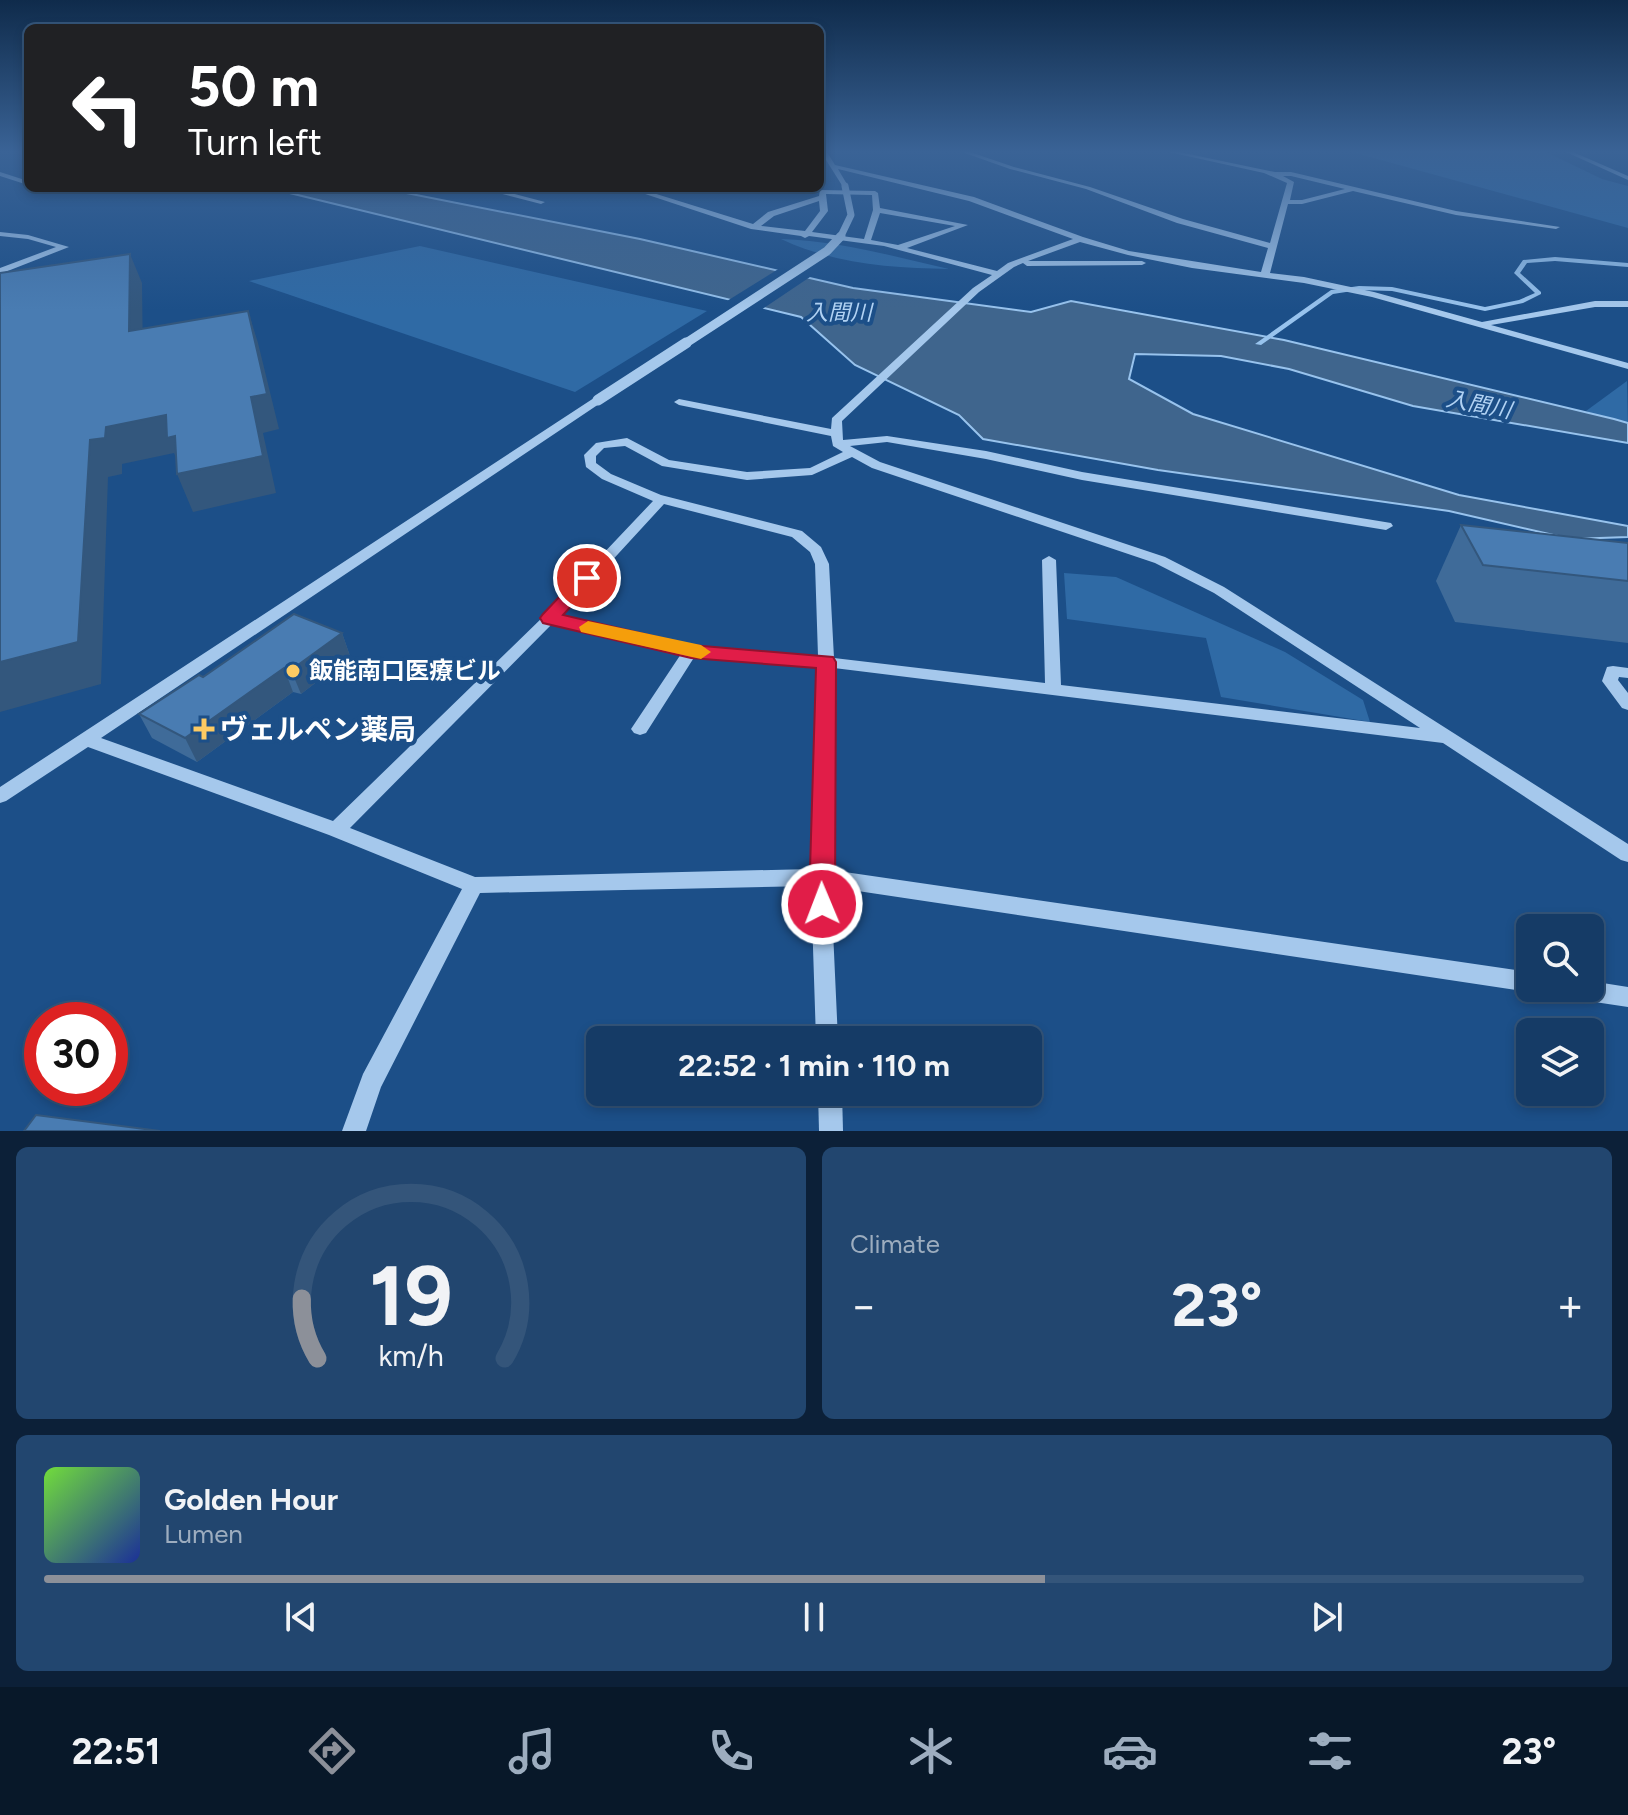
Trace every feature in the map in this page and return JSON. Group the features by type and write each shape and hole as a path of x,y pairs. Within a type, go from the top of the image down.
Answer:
{"street":[{"path":"683,205 754,227 805,236 867,241 998,274"},
{"path":"754,227 771,214 792,205"},
{"path":"805,236 820,221 823,205"},
{"path":"0,796 827,251 844,234 852,219 852,205"},
{"path":"867,241 876,205"},
{"path":"984,205 1128,253 1366,293 1628,366"},
{"path":"1135,205 1180,221 1272,246"},
{"path":"1265,274 1286,205"},
{"path":"1424,205 1499,222 1556,227"},
{"path":"877,210 964,225 901,248"},
{"path":"0,234 28,237 65,247 0,271"},
{"path":"826,1026 821,877 826,662 822,564 816,550 797,534 633,490 602,476 590,464 590,455 600,445 627,442 666,463 747,476 812,471 839,437 976,290 1011,265 1080,239"},
{"path":"1011,265 1118,262 1192,265"},
{"path":"1482,323 1595,304 1628,304"},
{"path":"679,402 839,437 887,439 986,455 1082,476 1386,526"},
{"path":"839,437 876,465 1160,560 1219,590 1628,854"},
{"path":"336,830 550,618 663,498"},
{"path":"1049,560 1053,690"},
{"path":"550,618 691,651 826,662 1448,737"},
{"path":"640,729 691,651"},
{"path":"1628,673 1613,671 1610,681 1628,704"},
{"path":"85,739 336,830 474,885 821,877 1516,980"},
{"path":"354,1131 371,1082 474,885"},
{"path":"1604,993 1628,997"},
{"path":"830,1106 831,1131"}],"shaded area":[{"path":"1544,205 1628,205 1628,228"},
{"path":"781,239 845,246 949,269 863,263 821,254"},
{"path":"420,246 707,311 575,392 249,281"},
{"path":"1627,381 1628,427 1586,411"},
{"path":"1064,573 1116,577 1285,652 1363,700 1370,722 1221,697 1206,638 1067,619"}],"water":[{"name":"入間川","path":"338,205 466,205 640,239 853,288 1031,312 1071,301 1284,340 1614,419 1628,423 1628,443 1413,406 1289,369 1221,356 1135,354 1129,379 1193,414 1459,495 1628,526 1628,537 1571,539 1449,511 1158,470 983,439 959,415 855,365 801,317"}],"pier":[{"path":"780,268 813,275 761,310 727,301"}],"building":[{"path":"130,254 129,331 248,311 267,394 251,397 263,456 177,474 175,436 167,438 166,415 106,427 105,438 90,440 78,642 0,662 0,273"},
{"path":"1461,525 1628,543 1628,581 1483,565"},
{"path":"294,614 342,633 291,670 284,668 185,738 139,714 199,675 203,677"},
{"path":"36,1115 160,1131 24,1131"}],"waterway":[{"path":"1259,344 1331,292 1359,288 1392,289 1485,309 1521,302 1539,293 1517,273 1525,261 1555,259 1628,265"}],"slow traffic":[{"path":"588,627 701,652"}],"place":[{"name":"飯能南口医療ビル","path":"293,671"},
{"name":"ヴェルペン薬局","path":"204,729"}],"route":[{"path":"587,578 550,618 691,651 826,662 822,904"}]}
